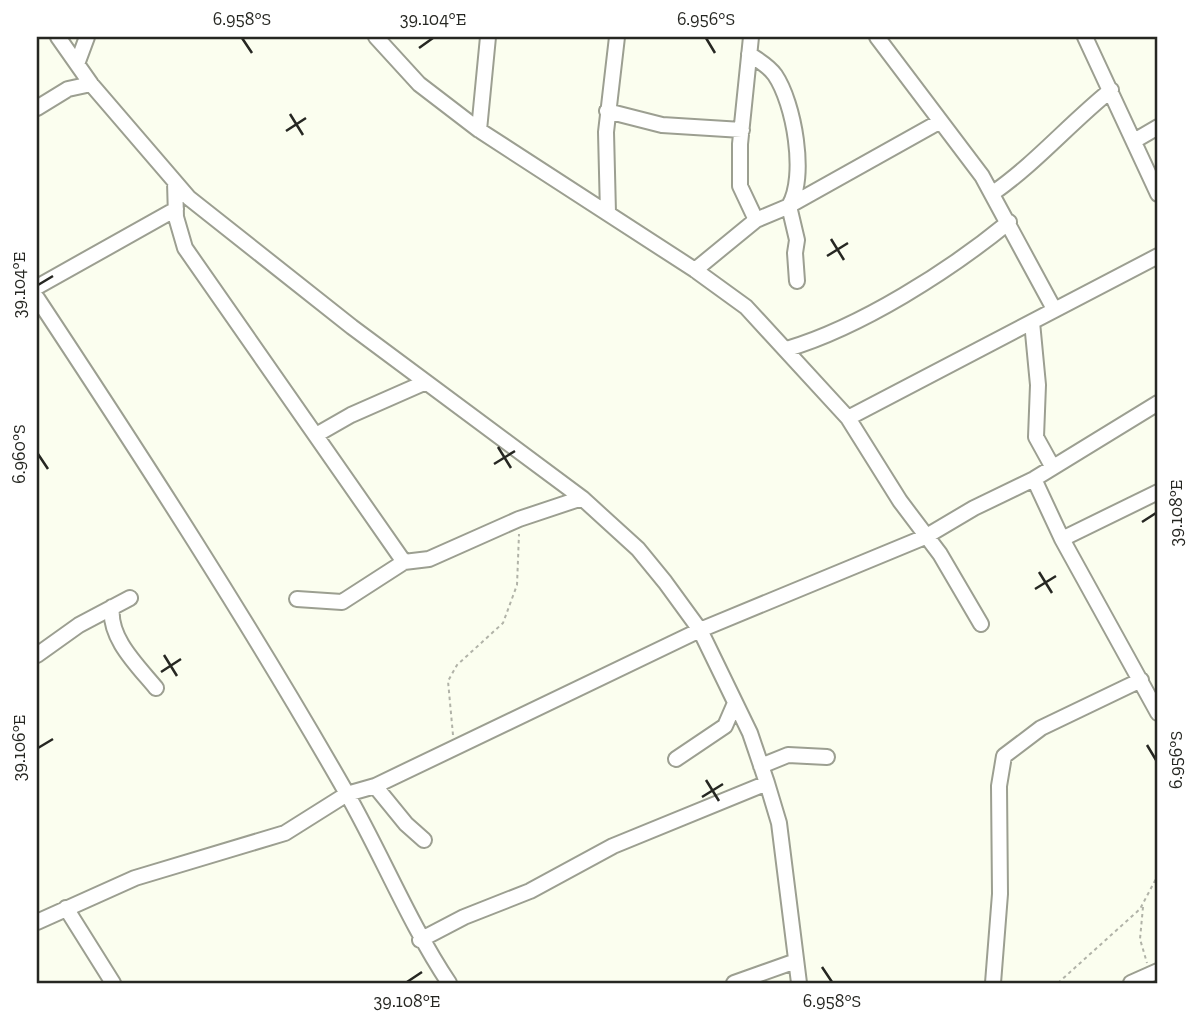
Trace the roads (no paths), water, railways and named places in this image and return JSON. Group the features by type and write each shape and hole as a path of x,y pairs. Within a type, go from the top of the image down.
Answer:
{"street":[{"path":"58,37 91,84 189,198 243,243 582,498 638,549 700,630 761,766 779,823 799,983"},
{"path":"77,64 87,37"},
{"path":"376,37 419,84 479,130 695,270 746,307 848,418 925,537 940,554 981,624"},
{"path":"479,130 488,37"},
{"path":"608,213 607,111 617,37"},
{"path":"751,37 741,130 740,186 756,220"},
{"path":"877,37 993,193 1054,309"},
{"path":"1085,37 1158,194"},
{"path":"749,54 775,75 789,106 799,166 796,194 789,206 797,240 797,281"},
{"path":"37,108 68,89 91,84"},
{"path":"993,193 1027,168 1074,120 1111,90"},
{"path":"607,111 662,125 741,130"},
{"path":"695,270 756,220 789,206 939,122"},
{"path":"1134,141 1158,127"},
{"path":"175,182 181,240 197,268 404,562"},
{"path":"37,287 176,209"},
{"path":"787,349 857,320 938,274 1009,222"},
{"path":"848,418 1158,256"},
{"path":"37,298 167,495 347,794 420,940 449,983"},
{"path":"1032,322 1038,385 1036,437 1052,466"},
{"path":"316,435 351,415 426,382"},
{"path":"37,922 135,878 285,833 347,794 375,786 700,630 925,537 1034,479 1158,403"},
{"path":"1034,479 1062,538 1158,713"},
{"path":"1062,538 1158,492"},
{"path":"297,599 342,603 404,562 429,559 519,519 582,498"},
{"path":"37,655 130,598"},
{"path":"112,607 111,621 116,635 156,688"},
{"path":"993,983 1000,881 999,786 1004,756 1041,728 1141,680"},
{"path":"676,759 725,726 735,704"},
{"path":"761,766 788,755 827,757"},
{"path":"420,940 464,917 530,891 613,846 767,783"},
{"path":"375,786 406,824 424,840"},
{"path":"66,908 113,983"},
{"path":"734,983 796,961"},
{"path":"1131,983 1152,976"}]}
